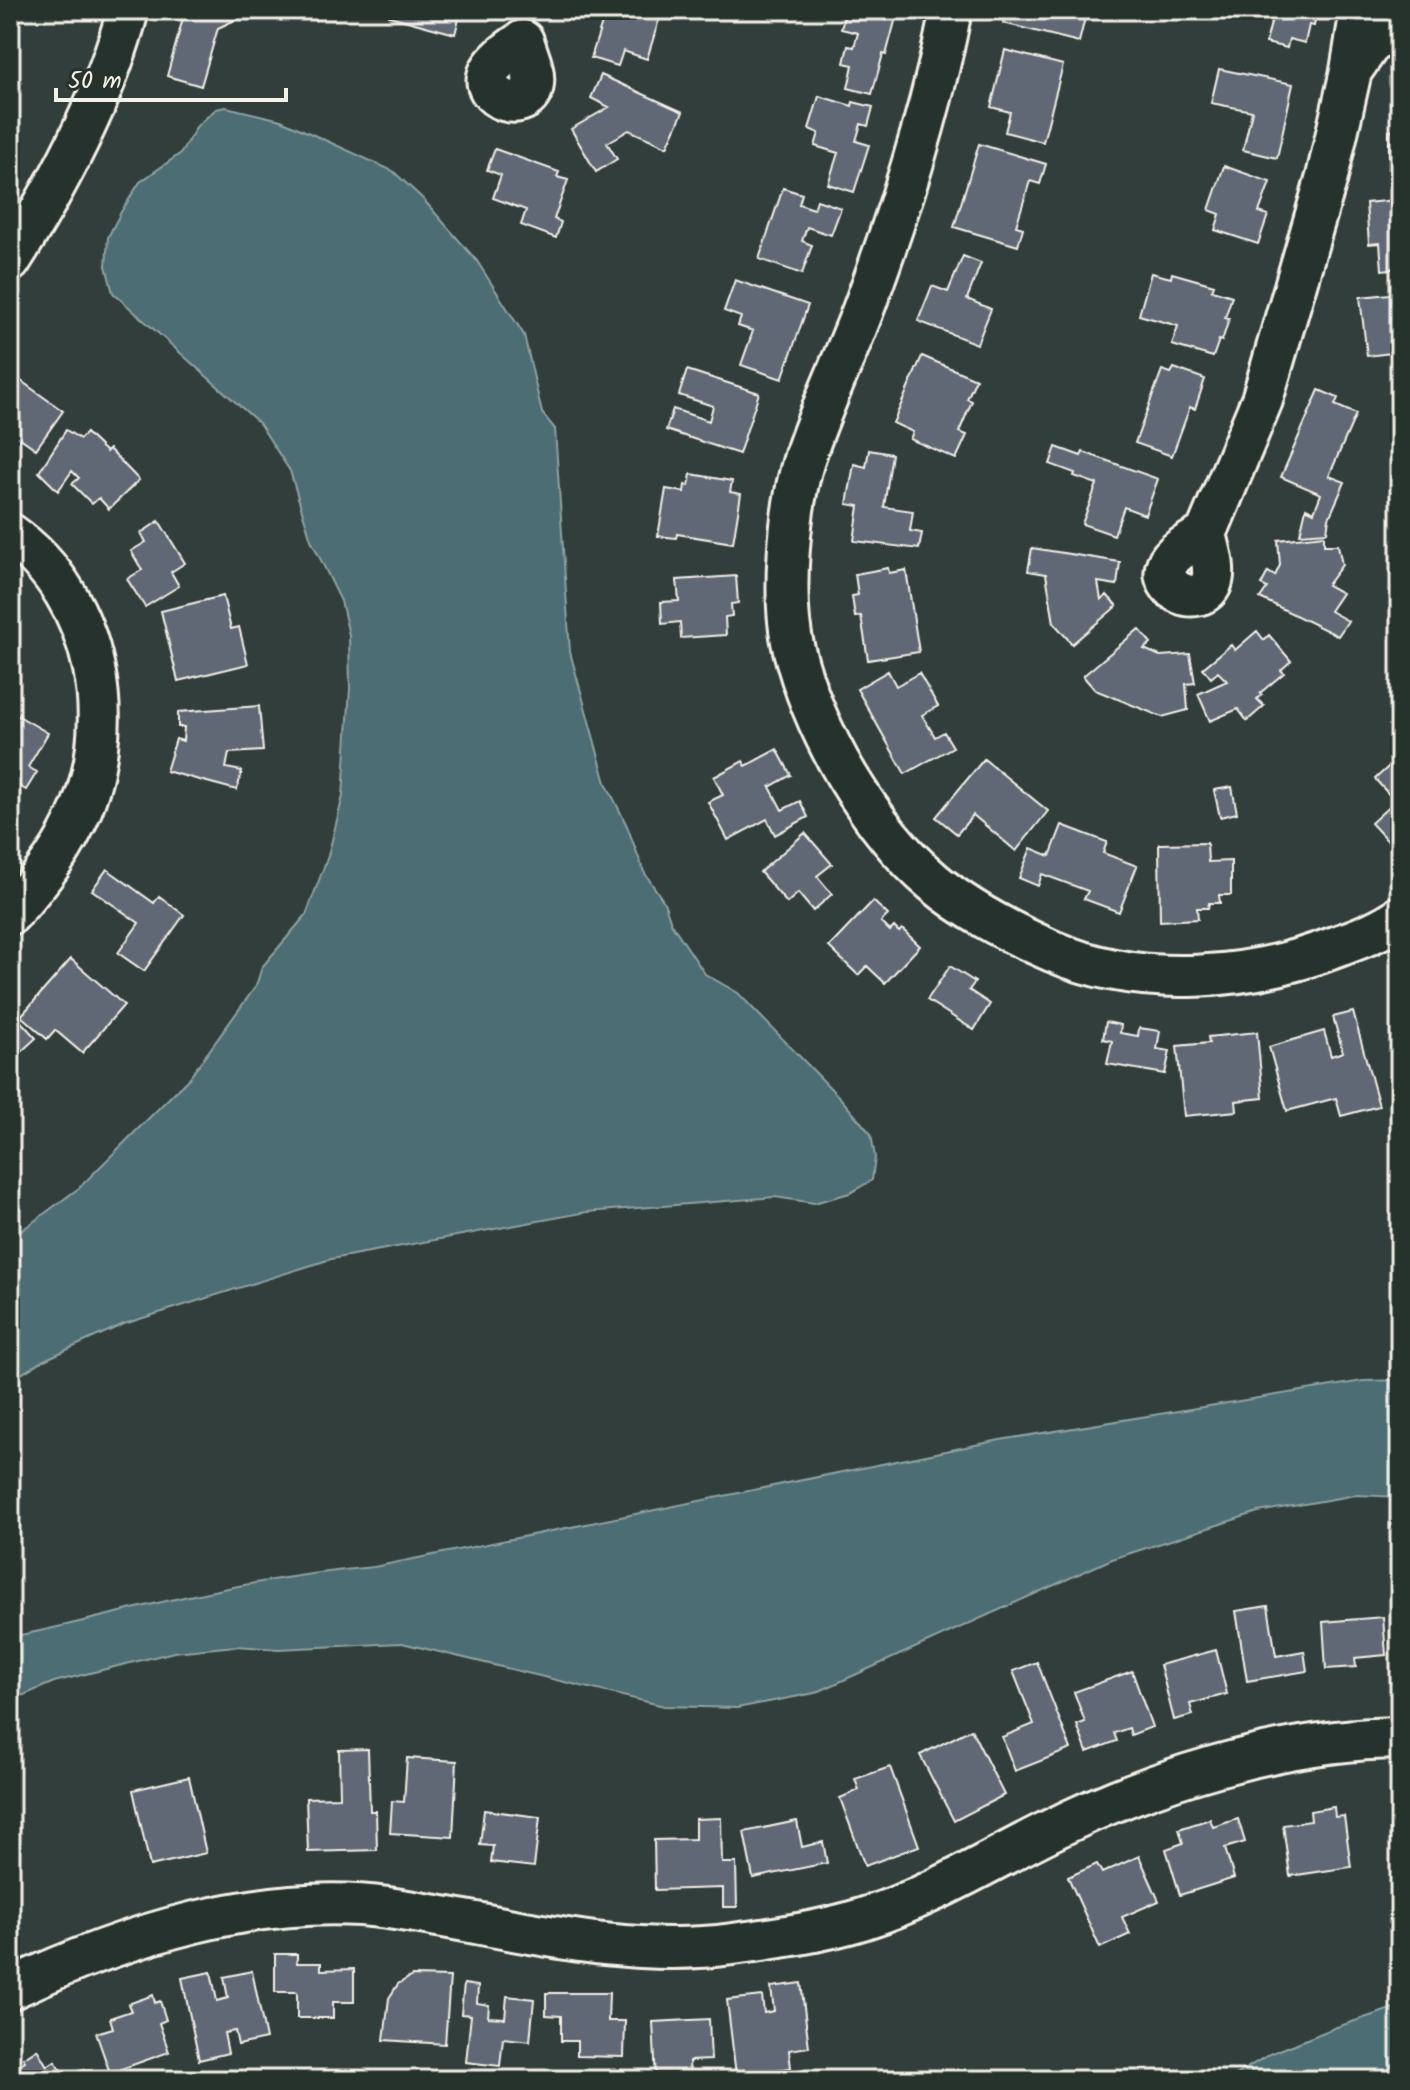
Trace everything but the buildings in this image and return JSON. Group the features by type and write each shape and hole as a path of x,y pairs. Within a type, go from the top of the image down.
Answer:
{"street":[{"path":"10,261 41,213 83,130 128,10"},
{"path":"951,10 943,51 897,218 805,456 792,511 789,558 793,646 815,712 834,754 893,843 958,903 1003,929 1062,955 1107,968 1177,976 1234,973 1303,960 1355,940 1400,917"},
{"path":"1206,534 1262,400 1327,177 1361,10"},
{"path":"1351,71 1370,44 1400,18 1386,10"},
{"path":"10,534 52,575 72,609 88,645 97,679 100,714 89,790 74,825 57,855 10,914"},
{"path":"10,1989 154,1932 291,1905 320,1903 385,1907 552,1938 620,1946 672,1948 731,1945 799,1933 860,1920 928,1895 1047,1832 1111,1803 1215,1767 1302,1745 1400,1738"}],"water":[{"path":"226,107 281,120 393,171 423,199 477,261 524,335 542,413 555,429 570,652 606,783 627,826 644,872 664,902 671,923 705,974 738,993 871,1134 875,1157 872,1180 850,1193 814,1203 775,1197 587,1212 331,1259 124,1324 44,1360 10,1381 10,1239 79,1188 190,1077 256,986 262,967 306,915 328,856 343,796 350,688 349,635 341,601 311,540 290,471 259,423 113,293 106,266 108,237 140,182 181,153 197,126 216,109"},
{"path":"1400,1380 1400,1497 1356,1495 1258,1512 1112,1559 815,1693 737,1708 664,1706 402,1643 278,1649 236,1646 174,1652 54,1682 10,1701 10,1637 224,1589 374,1567 1000,1440 1363,1381"},
{"path":"1400,2008 1400,2080 1227,2080 1270,2054"}]}
